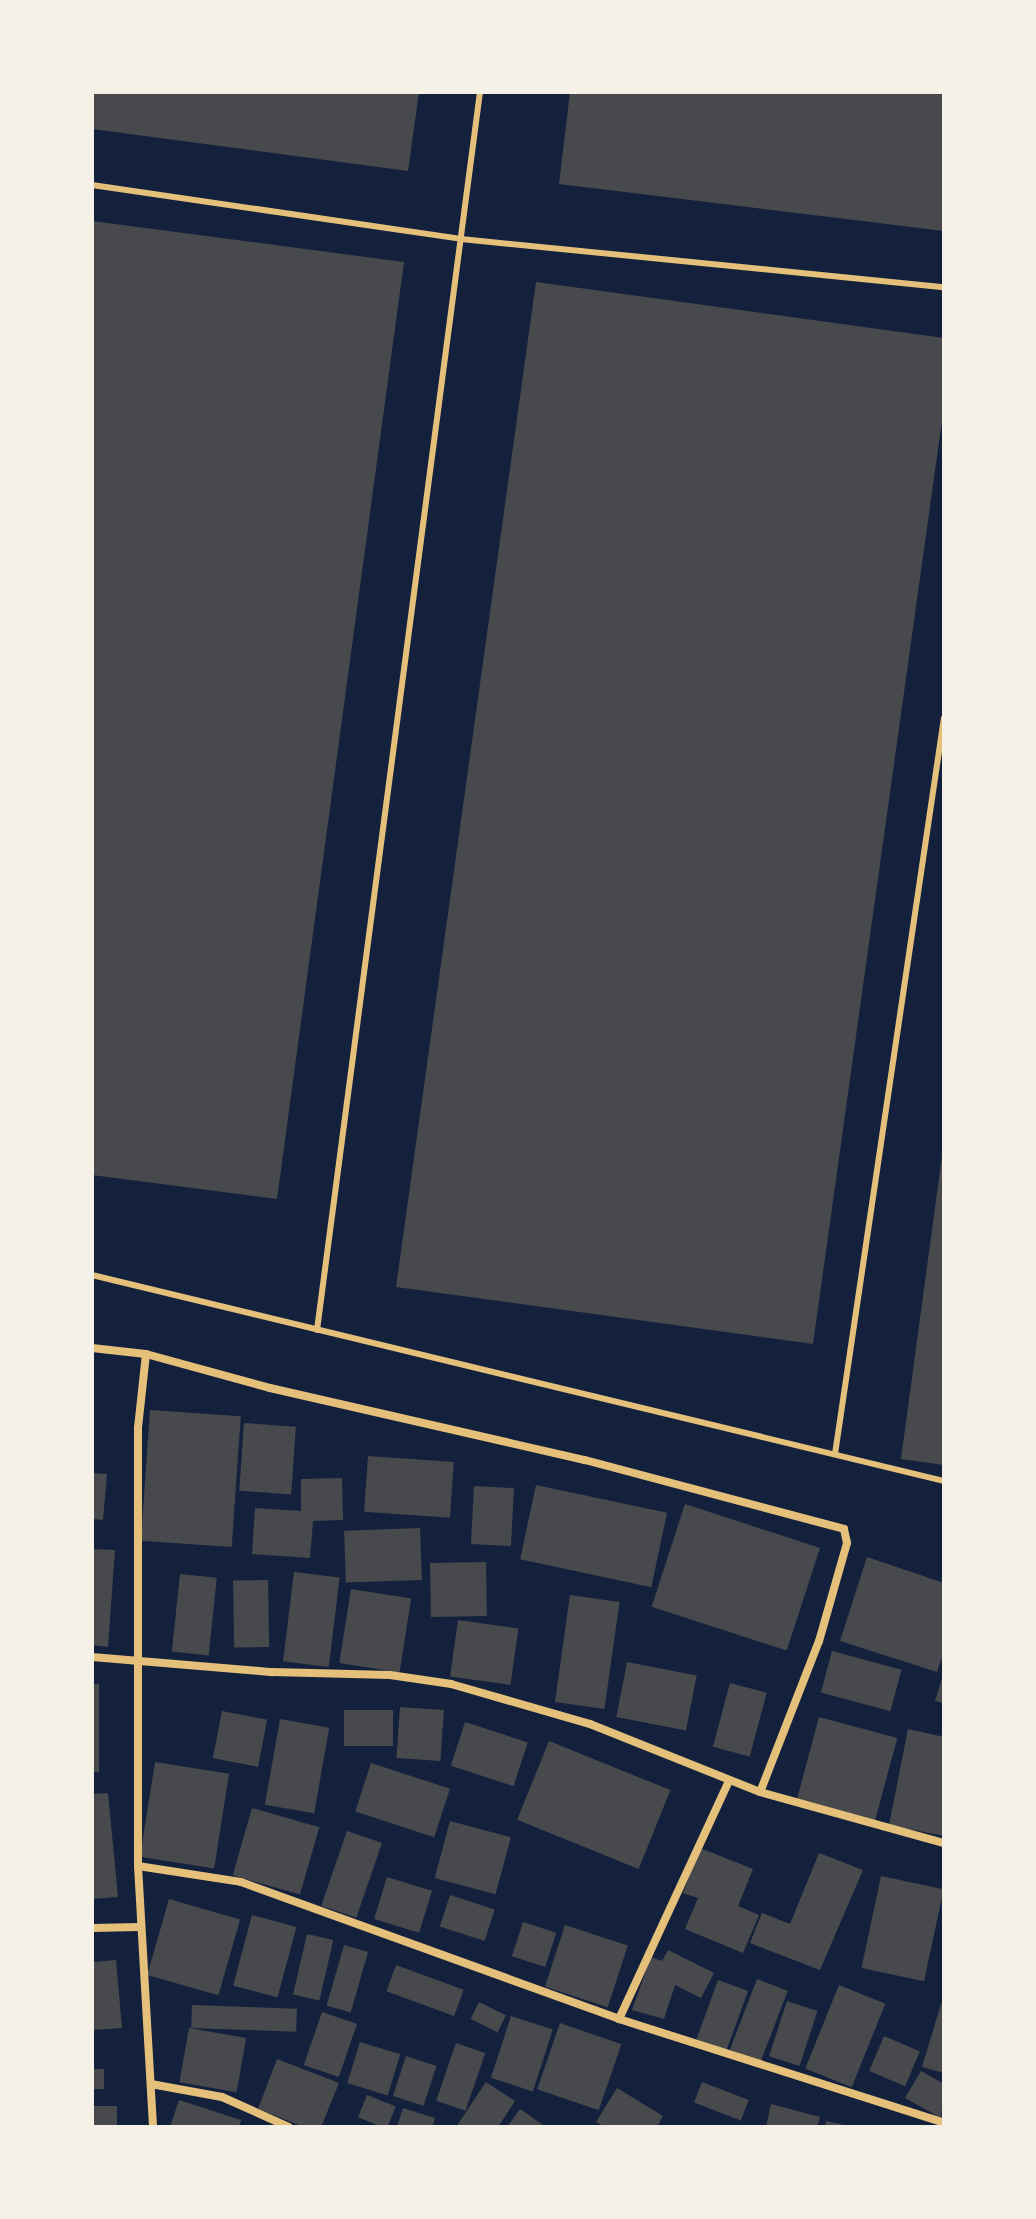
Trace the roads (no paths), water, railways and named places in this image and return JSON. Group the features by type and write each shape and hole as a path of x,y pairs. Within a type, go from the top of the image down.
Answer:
{"street":[{"path":"92,1348 146,1354 270,1388 585,1460 844,1529 847,1543 819,1641 760,1792"},
{"path":"146,1354 138,1428 138,1866 153,2127"},
{"path":"92,1657 390,1675 451,1684 590,1724 760,1792 851,1821 944,1843"},
{"path":"619,2019 729,1781"},
{"path":"138,1866 241,1882 619,2019 944,2123"},
{"path":"92,1928 140,1927"},
{"path":"151,2084 222,2097 289,2127"}],"lane":[{"path":"317,1330 480,92"},
{"path":"92,185 461,239 944,287"},
{"path":"835,1454 944,718"},
{"path":"92,1275 944,1481"}]}
